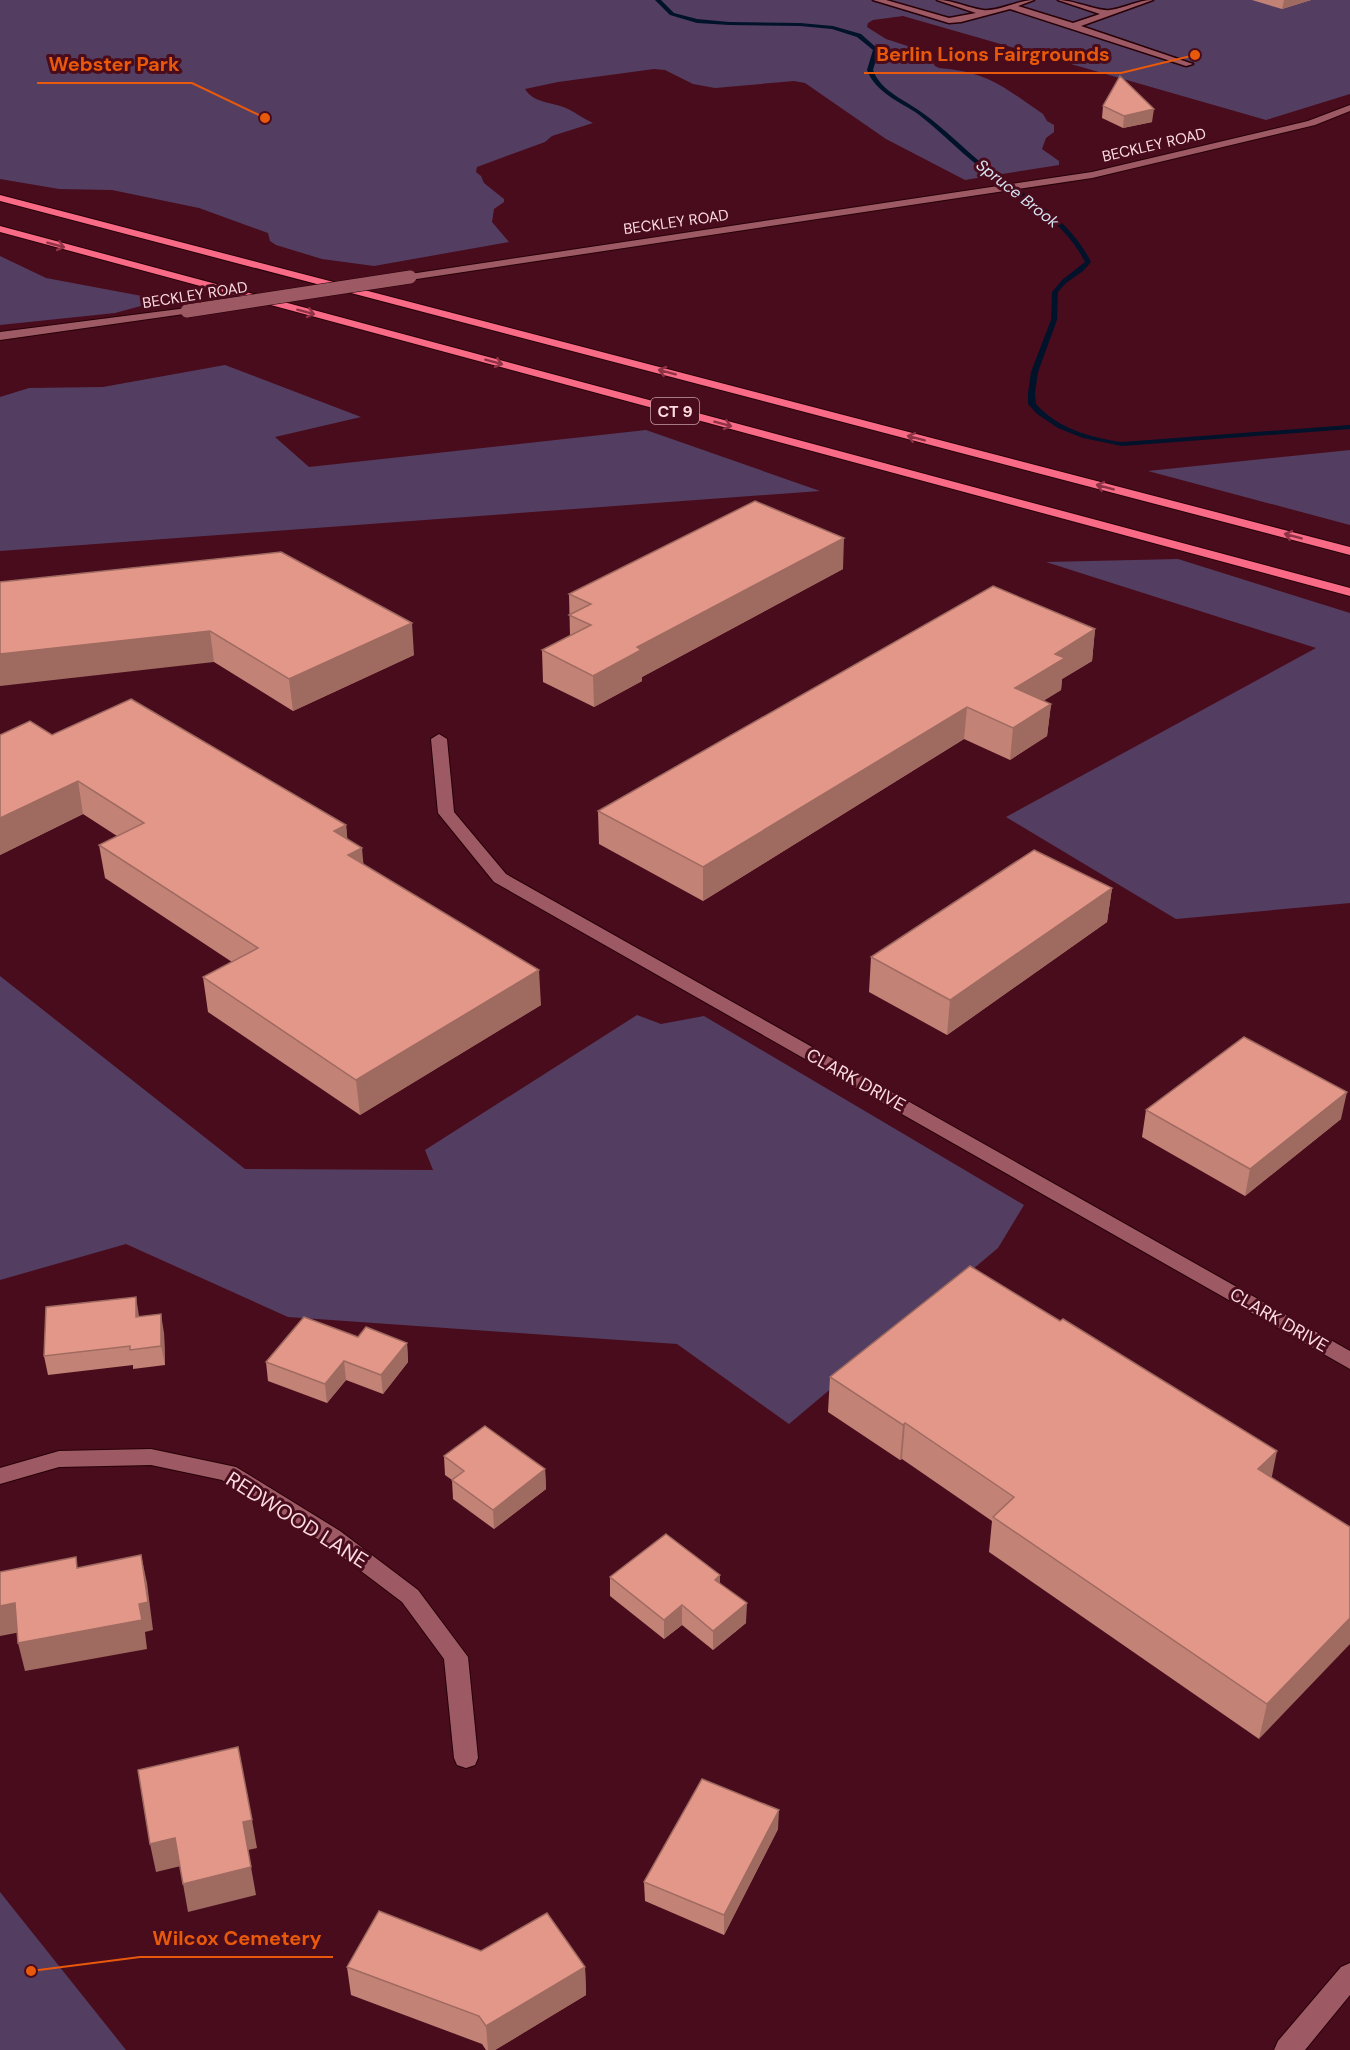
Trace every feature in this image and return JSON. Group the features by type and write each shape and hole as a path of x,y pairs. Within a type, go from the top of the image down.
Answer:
{"highway":[{"name":"CT 9","path":"0,198 1350,551"},
{"name":"CT 9","path":"0,229 1350,592"}],"street":[{"name":"BECKLEY ROAD","path":"0,336 187,311 1092,175 1311,123 1350,108"},
{"name":"CLARK DRIVE","path":"440,739 446,813 500,878 1350,1361"},
{"name":"REDWOOD LANE","path":"0,1476 59,1460 151,1457 228,1473 332,1537 410,1596 456,1657 466,1758"},
{"path":"1288,2050 1350,1974"}],"lane":[{"path":"877,0 949,21 961,20 1030,0"},
{"path":"941,0 986,13"},
{"path":"992,0 1189,64"},
{"path":"1062,0 1109,14"},
{"path":"1123,0 1137,4"},
{"path":"1073,26 1149,0"}],"shaded area":[{"path":"0,0 1350,0 1350,94 1266,120 903,16 873,20 868,23 867,27 886,39 926,52 935,66 939,68 971,73 995,82 1043,114 1047,121 1054,125 1054,132 1046,138 1042,149 1059,161 1059,165 965,180 886,139 805,83 794,81 715,88 693,84 665,70 654,69 558,82 525,89 539,100 568,109 593,123 552,136 545,142 477,167 476,172 484,183 504,199 504,202 494,209 492,222 509,242 374,266 322,259 276,245 270,241 268,233 199,208 112,190 59,189 0,179"},
{"path":"0,256 46,278 163,300 115,313 0,325"},
{"path":"225,365 361,417 275,437 309,467 646,430 820,491 0,551 0,397 29,388 103,387"},
{"path":"1350,450 1350,525 1148,471"},
{"path":"1178,559 1350,613 1350,903 1176,919 1006,817 1316,648 1046,562"},
{"path":"0,976 245,1169 433,1170 425,1150 637,1015 661,1024 704,1016 1024,1205 998,1248 789,1424 677,1344 288,1317 126,1244 0,1280"},
{"path":"0,1892 126,2050 0,2050"}],"building":[{"path":"1120,76 1154,109 1124,116 1103,106"},
{"path":"755,501 844,538 637,647 641,650 593,676 542,650 591,625 569,615 591,604 569,594"},
{"path":"281,552 412,623 289,679 210,631 0,654 0,582"},
{"path":"993,586 1095,629 1055,654 1065,658 1015,688 1051,704 1013,728 967,707 703,867 598,811"},
{"path":"131,699 346,825 334,831 362,848 348,855 539,970 356,1080 203,977 258,948 99,845 144,823 78,781 0,818 0,735 30,721 52,735"},
{"path":"1034,850 1112,888 950,1000 871,957"},
{"path":"1244,1037 1347,1092 1250,1169 1146,1110"},
{"path":"970,1266 1060,1321 1063,1319 1277,1451 1258,1469 1350,1527 1350,1618 1267,1704 993,1517 1014,1497 905,1423 903,1425 830,1377"},
{"path":"136,1297 136,1317 161,1314 161,1346 130,1350 130,1346 44,1356 46,1307"},
{"path":"304,1317 358,1337 366,1327 407,1343 381,1375 344,1361 325,1384 266,1362"},
{"path":"485,1426 545,1469 493,1510 452,1480 464,1471 444,1456"},
{"path":"666,1534 720,1575 715,1580 747,1603 713,1631 682,1605 664,1620 610,1577"},
{"path":"141,1555 148,1602 139,1604 142,1620 18,1643 15,1603 0,1606 0,1572 76,1557 77,1568"},
{"path":"238,1747 252,1820 243,1822 251,1867 183,1884 175,1838 150,1844 138,1770"},
{"path":"702,1779 779,1810 724,1915 644,1882"},
{"path":"379,1911 481,1951 547,1913 585,1967 486,2026 479,2016 347,1967"}],"waterway":[{"name":"Spruce Brook","path":"658,0 672,14 697,21 800,25 833,28 859,35 876,50 870,70 884,90 915,109 979,163 1044,210 1070,233 1088,262 1064,281 1055,292 1054,320 1035,372 1031,393 1032,404 1039,413 1060,427 1086,437 1122,444 1350,427"}],"place":[{"name":"Berlin Lions Fairgrounds","path":"1195,55"},
{"name":"Webster Park","path":"265,118"},
{"name":"Wilcox Cemetery","path":"31,1971"}]}
